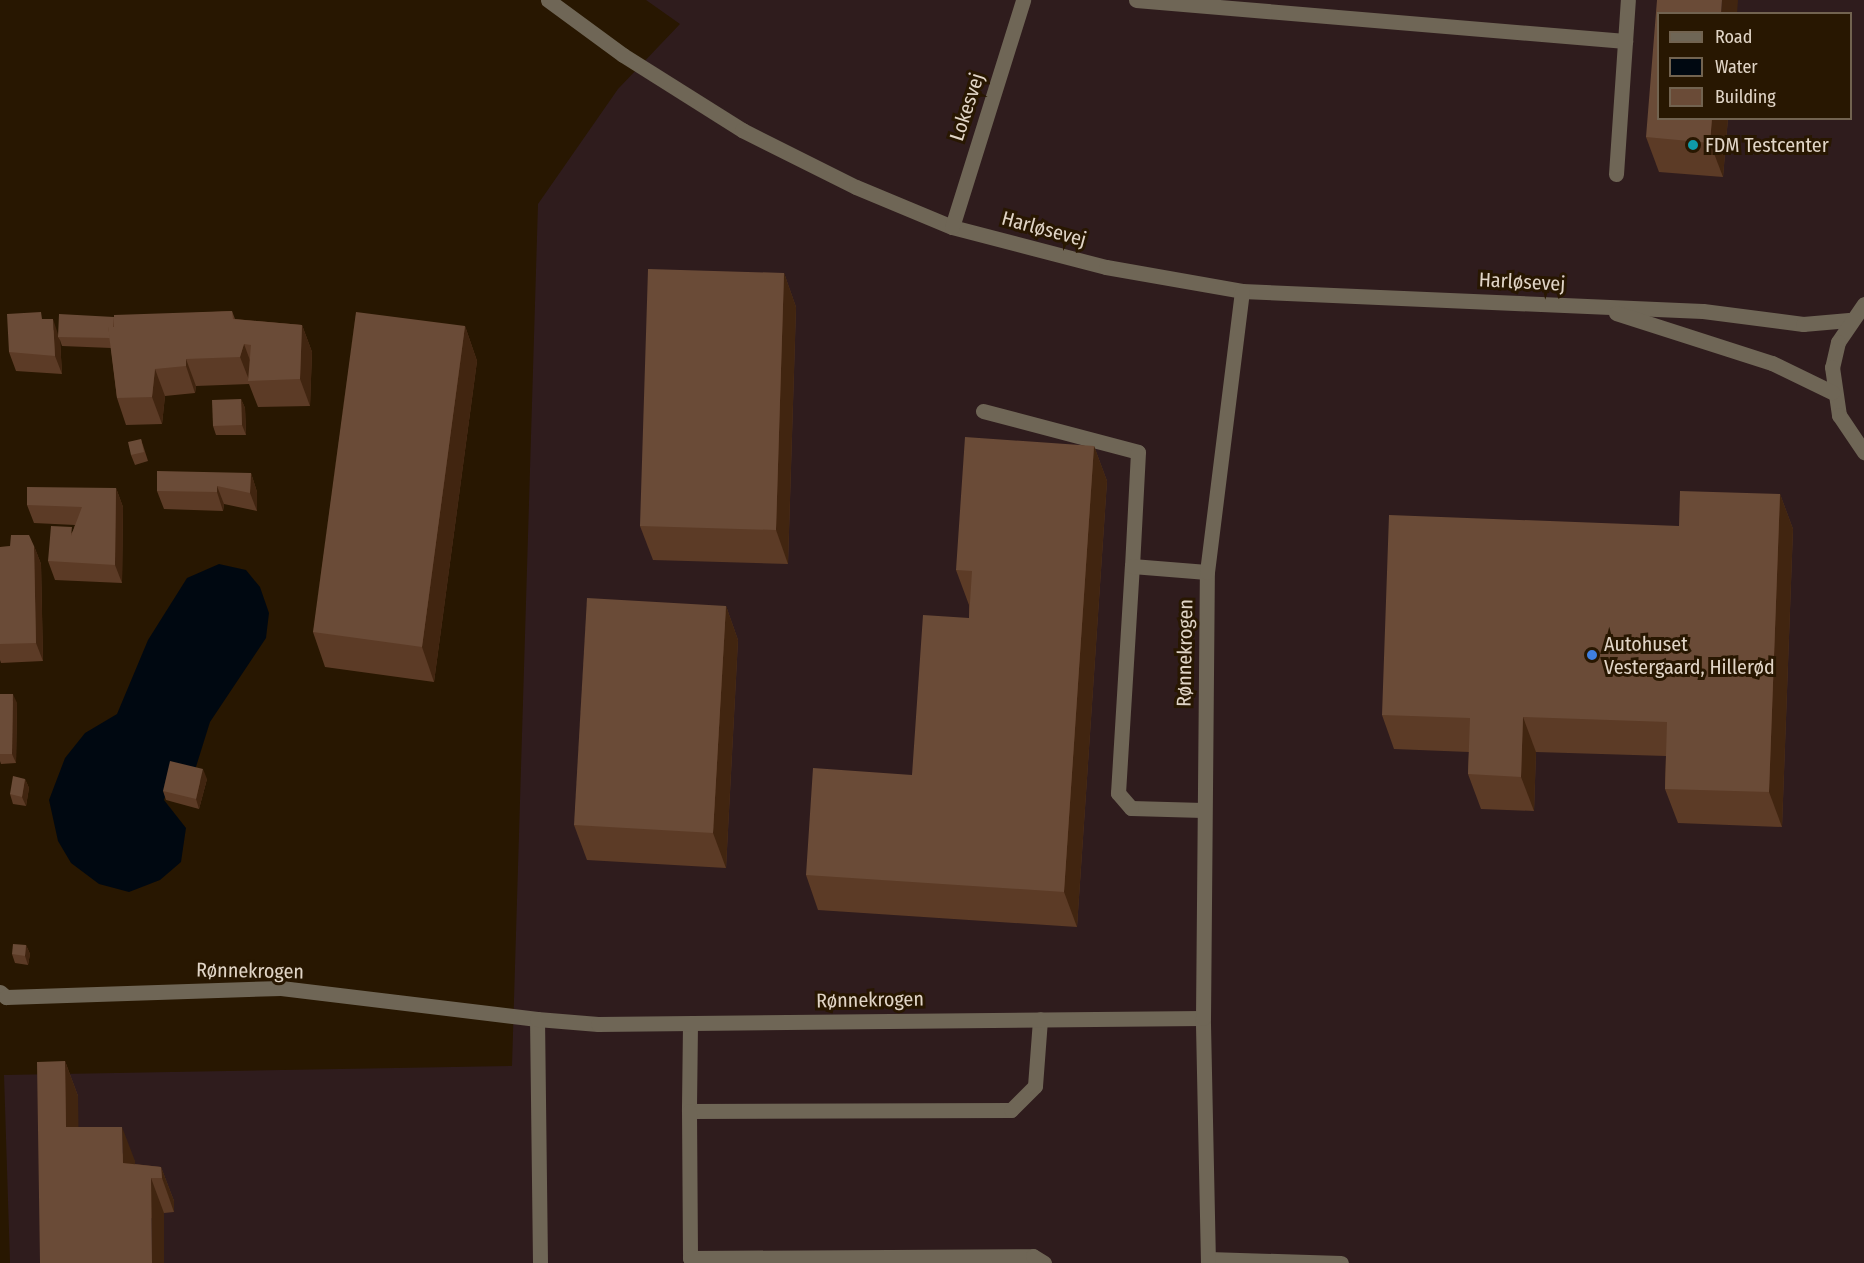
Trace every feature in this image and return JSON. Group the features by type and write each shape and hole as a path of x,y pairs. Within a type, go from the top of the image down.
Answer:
{"street":[{"name":"Harløsevej","path":"548,0 623,56 742,130 856,187 952,227 1106,267 1242,291 1703,311 1803,324 1850,320"},
{"name":"Lokesvej","path":"952,227 1023,0"},
{"path":"1136,0 1625,41"},
{"path":"1616,174 1628,0"},
{"name":"Rønnekrogen","path":"1208,1261 1203,1018 1203,810 1208,572 1242,291"},
{"path":"1864,304 1850,320 1838,342 1832,392 1839,416 1864,452"},
{"name":"Harløsevej","path":"1590,306 1772,363 1832,392"},
{"path":"983,411 1138,452 1118,793 1131,808 1203,810"},
{"path":"1132,566 1208,572"},
{"name":"Rønnekrogen","path":"0,992 6,997 281,988 537,1019 690,1024 1203,1018"},
{"path":"537,1019 540,1263"},
{"path":"689,1111 1011,1110 1035,1086 1040,1019"},
{"path":"690,1024 690,1258 1033,1256 1044,1263"},
{"path":"1208,1261 1341,1263"}],"shaded area":[{"path":"646,0 1864,0 1864,1263 10,1263 4,1075 512,1066 538,204 618,89 680,24"}],"water":[{"path":"219,564 246,570 260,587 269,613 266,638 210,722 195,770 175,763 164,800 186,828 181,862 160,880 129,892 99,884 71,863 58,841 49,800 65,758 85,733 117,714 148,640 187,578"}],"building":[{"path":"1657,0 1722,0 1721,12 1657,12 1657,120 1712,120 1710,143 1646,137"},
{"path":"648,269 784,273 776,530 640,526"},
{"path":"232,311 233,319 302,325 300,379 248,381 251,345 244,344 240,357 186,359 186,366 155,369 152,397 117,398 108,327 114,327 114,315"},
{"path":"41,312 42,319 53,319 55,356 9,352 7,314"},
{"path":"356,312 465,326 422,647 313,632"},
{"path":"59,314 114,317 113,327 108,327 110,338 58,337"},
{"path":"241,399 242,425 213,426 212,400"},
{"path":"965,437 1094,446 1064,892 806,875 813,768 912,775 923,615 969,618 972,571 956,570"},
{"path":"141,439 144,452 131,455 128,442"},
{"path":"157,471 251,473 250,493 217,486 217,492 157,491"},
{"path":"27,487 116,488 115,565 48,561 51,526 72,527 71,536 82,507 27,505"},
{"path":"1680,491 1780,494 1769,792 1665,789 1667,722 1523,717 1521,777 1468,774 1470,718 1382,715 1389,515 1679,526"},
{"path":"11,535 29,535 34,546 36,643 0,644 0,547 10,546"},
{"path":"587,598 726,606 713,833 574,825"},
{"path":"0,694 13,694 12,754 0,754"},
{"path":"170,761 203,769 196,799 163,791"},
{"path":"13,776 25,779 22,797 10,794"},
{"path":"13,944 26,945 25,956 12,954"},
{"path":"65,1061 66,1127 122,1127 123,1163 161,1167 162,1178 151,1178 152,1263 40,1263 37,1062"}],"place":[{"name":"FDM Testcenter","path":"1693,145"},
{"name":"Autohuset Vestergaard, Hillerød","path":"1592,655"}]}
